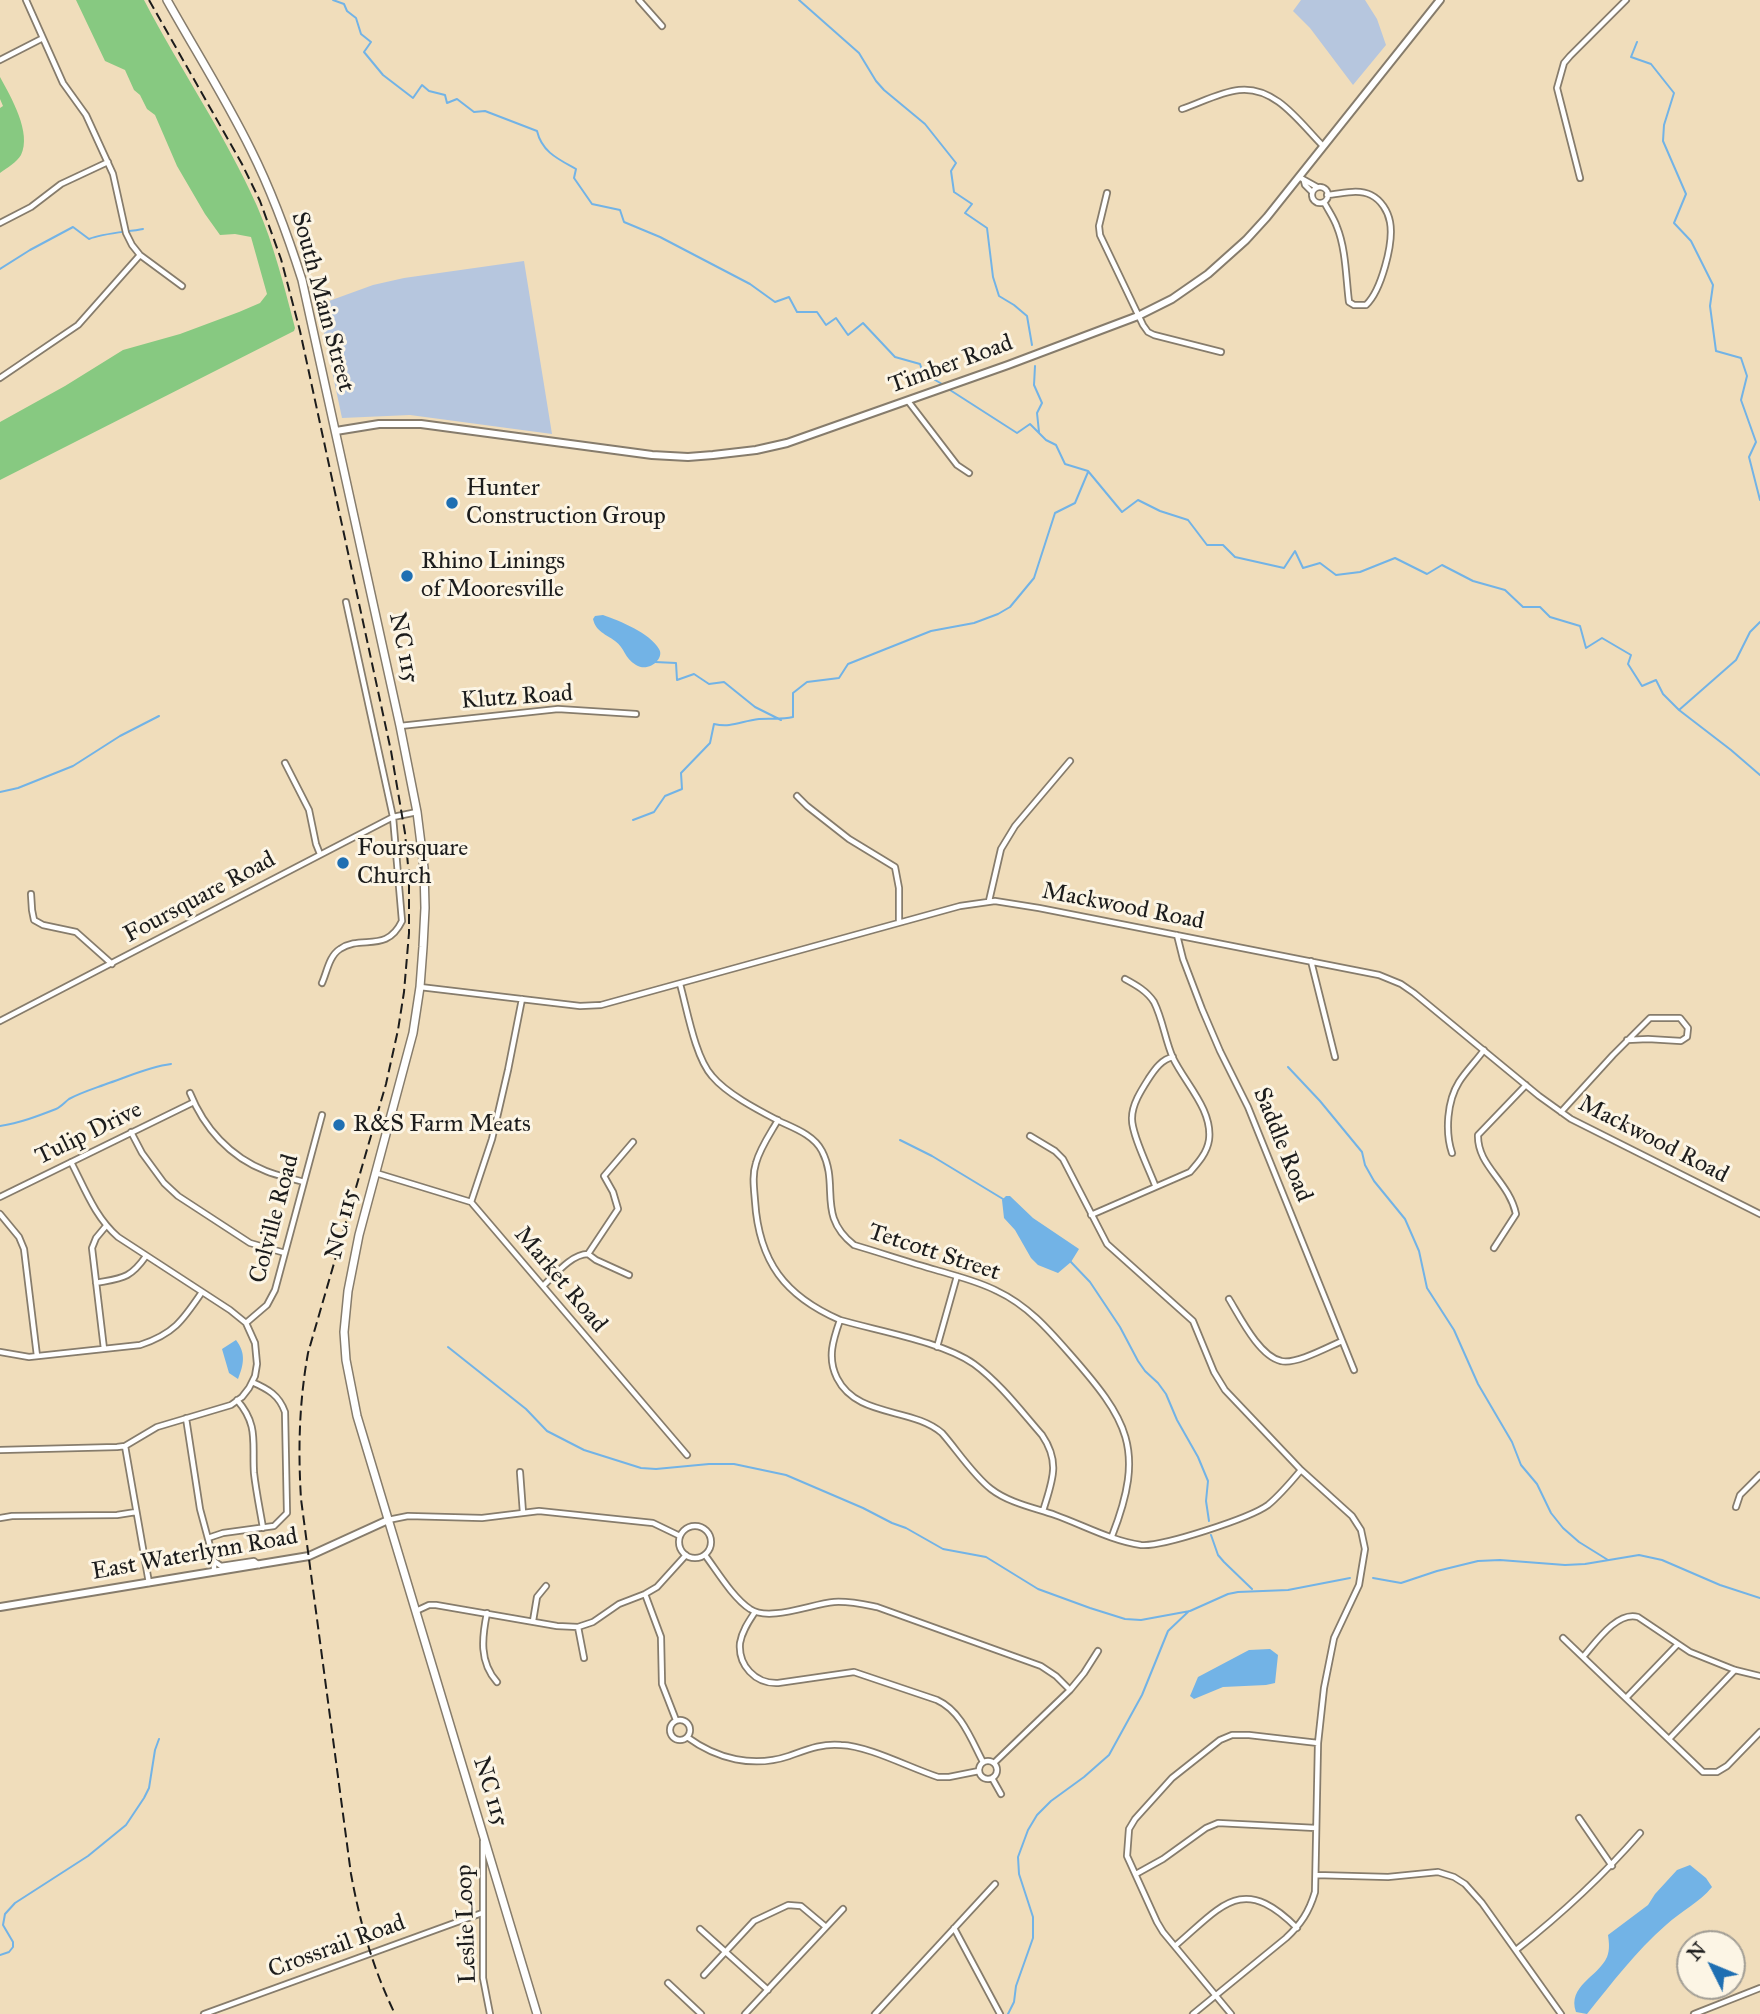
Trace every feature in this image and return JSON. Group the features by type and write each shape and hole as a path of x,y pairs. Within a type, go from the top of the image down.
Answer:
{"main road":[{"name":"South Main Street","path":"167,0 228,107 271,191 288,235 307,300 336,431"},
{"name":"NC 115","path":"336,431 418,812 425,908 420,987 410,1044 354,1257 348,1291 344,1332 346,1360 352,1398 537,2014"}],"street":[{"path":"26,0 63,83 86,115 108,162 126,233 132,245 182,286"},
{"path":"639,0 662,26"},
{"name":"Timber Road","path":"336,431 379,424 422,424 688,457 757,450 787,443 908,401 1138,316 1190,288 1229,257 1302,179 1323,146 1440,0"},
{"path":"1580,178 1557,88 1560,72 1570,56 1626,0"},
{"path":"0,60 43,38"},
{"path":"1182,109 1238,90 1260,91 1282,104 1323,146"},
{"path":"0,223 31,207 61,184 108,162"},
{"path":"1302,179 1325,189 1327,195 1324,202"},
{"path":"1302,179 1312,192 1315,202 1324,202"},
{"path":"1312,192 1318,188"},
{"path":"1324,202 1340,236 1349,302 1366,305 1382,276 1389,248 1390,222 1380,201 1371,195 1351,192 1327,195"},
{"path":"1107,193 1099,226 1100,235 1147,331 1221,352"},
{"path":"0,378 78,326 141,255"},
{"path":"908,401 957,465 969,473"},
{"path":"322,983 332,959 341,948 383,940 398,929 402,921 393,817 346,602"},
{"name":"Klutz Road","path":"400,726 558,709 636,714"},
{"path":"989,901 1001,849 1015,826 1070,761"},
{"path":"285,763 309,810 320,854"},
{"path":"797,796 849,839 895,867 899,888 899,922"},
{"name":"Foursquare Road","path":"0,1021 393,817 418,812"},
{"path":"31,894 34,920 43,925 76,932 112,964"},
{"name":"Mackwood Road","path":"420,987 580,1006 601,1005 960,905 989,901 1013,903 1380,975 1401,984 1571,1119 1760,1214"},
{"name":"Saddle Road","path":"1177,935 1198,998 1220,1051 1248,1107 1354,1370"},
{"path":"1311,961 1335,1057"},
{"path":"1091,1215 1190,1172 1200,1161 1209,1142 1208,1126 1200,1102 1173,1057 1153,1000 1141,987 1125,979"},
{"name":"Tetcott Street","path":"680,985 696,1047 712,1076 730,1092 809,1136 822,1152 828,1172 832,1218 845,1238 854,1245 998,1291 1044,1324 1114,1409 1126,1441 1129,1465 1127,1489 1112,1536"},
{"path":"376,1173 471,1202 492,1139 522,999"},
{"path":"1561,1112 1627,1040 1650,1017 1680,1017 1688,1028 1687,1037 1681,1041 1627,1040"},
{"path":"1452,1153 1448,1142 1450,1105 1459,1082 1484,1050"},
{"path":"1155,1185 1131,1116 1141,1091 1154,1070 1167,1058 1173,1057"},
{"path":"1493,1248 1516,1214 1514,1203 1504,1185 1485,1162 1477,1146 1478,1135 1526,1085"},
{"path":"190,1093 206,1125 224,1145 264,1171 304,1182"},
{"name":"Tulip Drive","path":"0,1197 194,1102"},
{"name":"Colville Road","path":"246,1323 267,1305 272,1297 322,1115"},
{"path":"778,1120 761,1150 754,1174 755,1211 761,1242 773,1267 790,1289 811,1306 840,1320 937,1347 967,1360 986,1374 1049,1445 1054,1462 1054,1476 1043,1511"},
{"path":"131,1132 142,1153 164,1183 178,1196 250,1243 285,1253"},
{"path":"1030,1136 1063,1159 1107,1244 1192,1321 1214,1372 1225,1390 1301,1470 1352,1516 1361,1530 1365,1549 1359,1585 1334,1638 1326,1673 1318,1743 1315,1892 1310,1908 1297,1928 1193,2014"},
{"path":"588,1254 618,1209 604,1176 633,1142"},
{"path":"0,1450 125,1446 157,1427 224,1408 237,1400 252,1382 257,1364 255,1343 246,1323 118,1237 106,1226 97,1214 71,1162"},
{"name":"Market Road","path":"471,1202 687,1455"},
{"path":"0,1214 19,1237 24,1248 37,1356"},
{"path":"104,1349 92,1248 106,1226"},
{"path":"543,1286 581,1254 588,1254 629,1275"},
{"path":"96,1283 124,1278 131,1274 146,1256"},
{"path":"937,1347 957,1276"},
{"path":"0,1352 18,1357 140,1345 155,1340 175,1327 202,1292"},
{"path":"1229,1300 1260,1346 1271,1357 1282,1362 1342,1341"},
{"path":"840,1320 831,1354 835,1374 846,1391 863,1404 933,1425 990,1488 1001,1496 1112,1536 1143,1545 1155,1545 1238,1519 1267,1506 1301,1470"},
{"path":"208,1538 223,1533 274,1526 287,1513 285,1412 275,1394 252,1382"},
{"path":"237,1400 253,1426 254,1474 263,1528"},
{"path":"186,1418 200,1509 214,1562 214,1573"},
{"path":"125,1446 149,1583"},
{"path":"520,1472 523,1513"},
{"path":"1735,1507 1740,1495 1760,1475"},
{"name":"East Waterlynn Road","path":"0,1607 309,1556 388,1520 408,1516 482,1518 539,1511 653,1523 680,1536"},
{"path":"0,1518 117,1515 136,1512"},
{"path":"691,1527 701,1527 710,1536 709,1550 705,1555 693,1558 686,1555 680,1546 680,1536 691,1527"},
{"path":"416,1611 436,1605 569,1628 578,1627 593,1622 619,1604 646,1594 663,1582 686,1555"},
{"path":"705,1555 740,1600 755,1612 771,1614 839,1602 877,1607 1041,1667 1056,1676 1070,1690"},
{"path":"214,1562 221,1566 254,1561 259,1565"},
{"path":"533,1621 537,1597 546,1586"},
{"path":"646,1594 661,1637 662,1684 676,1720"},
{"path":"755,1612 743,1632 740,1652 747,1669 757,1678 778,1683 853,1672 937,1700 956,1713 983,1762"},
{"path":"487,1613 482,1642 489,1670 497,1682"},
{"path":"1583,1657 1616,1621 1632,1615 1677,1644 1710,1661 1760,1676"},
{"path":"578,1627 583,1658"},
{"path":"1563,1638 1703,1772 1717,1772 1727,1766 1760,1732"},
{"path":"1626,1698 1677,1644"},
{"path":"994,1763 1070,1690 1098,1651"},
{"path":"1669,1739 1735,1670"},
{"path":"676,1720 689,1724 687,1737 681,1740 672,1737 670,1727 676,1720"},
{"path":"1231,2014 1157,1922 1127,1856 1129,1829 1172,1779 1213,1745 1232,1735 1318,1743"},
{"path":"687,1737 722,1756 748,1761 771,1760 816,1746 837,1744 860,1748 938,1777 979,1771"},
{"path":"989,1760 994,1763 997,1771 992,1778 983,1778 979,1771 983,1762 989,1760"},
{"path":"992,1778 1001,1794"},
{"path":"1580,1818 1612,1866"},
{"path":"1136,1874 1218,1823 1317,1828"},
{"name":"Leslie Loop","path":"483,1833 483,1978 491,2014"},
{"path":"1516,1950 1554,1920 1612,1866 1640,1833"},
{"path":"1316,1875 1388,1877 1429,1872 1447,1874 1465,1884 1482,1903 1561,2014"},
{"path":"875,2014 995,1884"},
{"path":"1175,1945 1224,1905 1241,1898 1267,1903 1279,1910 1297,1928"},
{"path":"704,1975 754,1922 788,1905 801,1906 826,1927"},
{"path":"745,2014 843,1909"},
{"name":"Crossrail Road","path":"204,2014 482,1913"},
{"path":"954,1928 1000,2014"},
{"path":"700,1929 768,1990"},
{"path":"668,1983 700,2014"},
{"path":"1694,2014 1760,1988"}],"shaded area":[{"path":"1301,0 1365,0 1377,19 1386,45 1353,85 1310,28 1293,11"},
{"path":"524,261 552,434 410,415 342,418 318,305 373,285 404,278"}],"green space":[{"path":"76,0 144,0 231,153 257,206 274,251 295,328 294,331 0,480 0,422 123,350 180,334 239,312 260,303 267,294 251,237 220,235 177,166 155,115 147,109 140,95 134,90 125,70 105,61"},
{"path":"0,77 19,115 24,146 21,155 0,173 0,108 3,106 0,99"}],"water":[{"path":"603,615 626,624 649,638 659,649 658,660 646,667 632,662 618,644 596,627 593,619"},
{"path":"1010,1196 1033,1218 1079,1249 1071,1262 1058,1273 1038,1265 1031,1258 1015,1230 1004,1218 1002,1200"},
{"path":"236,1340 243,1359 238,1379 229,1373 222,1349"},
{"path":"1270,1649 1278,1655 1275,1683 1223,1687 1194,1699 1190,1696 1198,1677 1249,1650"},
{"path":"1690,1865 1706,1878 1712,1887 1645,1946 1587,2014 1576,2012 1574,2003 1579,1988 1607,1957 1608,1935 1648,1905 1677,1870"}],"waterway":[{"path":"333,0 344,4 347,11 356,18 361,34 371,42 364,52 383,75 413,98 422,85 429,91 445,95 447,103 457,99 474,112 485,111 537,131 547,150 576,169 574,178 592,204 620,210 624,222 660,237 750,284 775,302 789,297 797,312 817,312 826,325 836,318 848,335 863,323 895,357 920,364 923,373 942,384"},
{"path":"799,0 859,53 876,81 925,124 956,163 951,171 954,192 972,204 965,213 987,228 993,277 999,296 1027,316 1032,345"},
{"path":"1637,42 1631,57 1651,64 1674,93 1664,125 1663,141 1686,194 1674,223 1691,241 1713,285 1710,306 1716,351 1741,358 1747,376 1741,400 1756,442 1749,457 1760,500"},
{"path":"0,269 73,227 89,239 143,229"},
{"path":"1035,366 1034,385 1042,403 1037,413 1039,432"},
{"path":"950,390 1017,433 1030,424 1046,440 1056,445 1065,464 1088,471 1122,512 1138,500 1188,520 1207,545 1223,545 1235,557 1284,568 1295,551 1303,568 1320,563 1336,575 1360,572 1395,558 1427,574 1442,565 1473,581 1505,590 1523,607 1540,607 1550,617 1580,626 1586,648 1602,638 1631,655 1628,664 1642,686 1656,680 1663,694 1679,710 1760,775"},
{"path":"633,820 654,812 665,796 682,789 681,773 710,743 714,724 793,717 793,693 807,682 839,678 848,664 931,631 974,623 1010,607 1034,578 1055,513 1075,503 1088,472"},
{"path":"1679,710 1736,660 1750,632 1760,622"},
{"path":"655,662 676,663 677,680 694,674 709,684 724,682 755,707 781,720"},
{"path":"0,792 18,788 73,766 120,736 159,716"},
{"path":"0,1126 36,1117 58,1108 84,1092 147,1069 171,1064"},
{"path":"1288,1067 1362,1152 1365,1165 1374,1181 1405,1219 1419,1251 1427,1288 1454,1330 1478,1384 1512,1442 1521,1465 1537,1484 1551,1513 1579,1542 1608,1560"},
{"path":"900,1140 1003,1199"},
{"path":"1069,1260 1090,1282 1120,1327 1138,1361 1166,1394 1208,1481 1206,1501 1209,1521"},
{"path":"448,1347 526,1409 547,1431 584,1450 641,1468 734,1464 786,1475 906,1528 943,1549 986,1557 1038,1589 1125,1619 1141,1620 1190,1611 1238,1592 1288,1590 1350,1578"},
{"path":"1211,1535 1218,1555 1252,1589"},
{"path":"1373,1578 1401,1583 1478,1561 1565,1565 1639,1555 1662,1560 1720,1585 1760,1598"},
{"path":"1008,2014 1033,1938 1033,1917 1019,1874 1018,1857 1028,1830 1037,1815 1051,1801 1109,1755 1142,1695 1168,1631 1189,1611"},
{"path":"0,1955 9,1952 13,1947 3,1925 5,1914 15,1903 88,1856 126,1825 149,1788 159,1739"}],"railway":[{"path":"149,0 242,164 260,201 281,259 300,331 391,751 405,833 409,876 409,933 398,1030 386,1084 308,1353 301,1408 300,1444 301,1499 351,1874 368,1946 395,2014"}],"place":[{"name":"Hunter Construction Group","path":"452,503"},
{"name":"Rhino Linings of Mooresville","path":"407,576"},
{"name":"Foursquare Church","path":"343,863"},
{"name":"R&S Farm Meats","path":"339,1125"}]}
